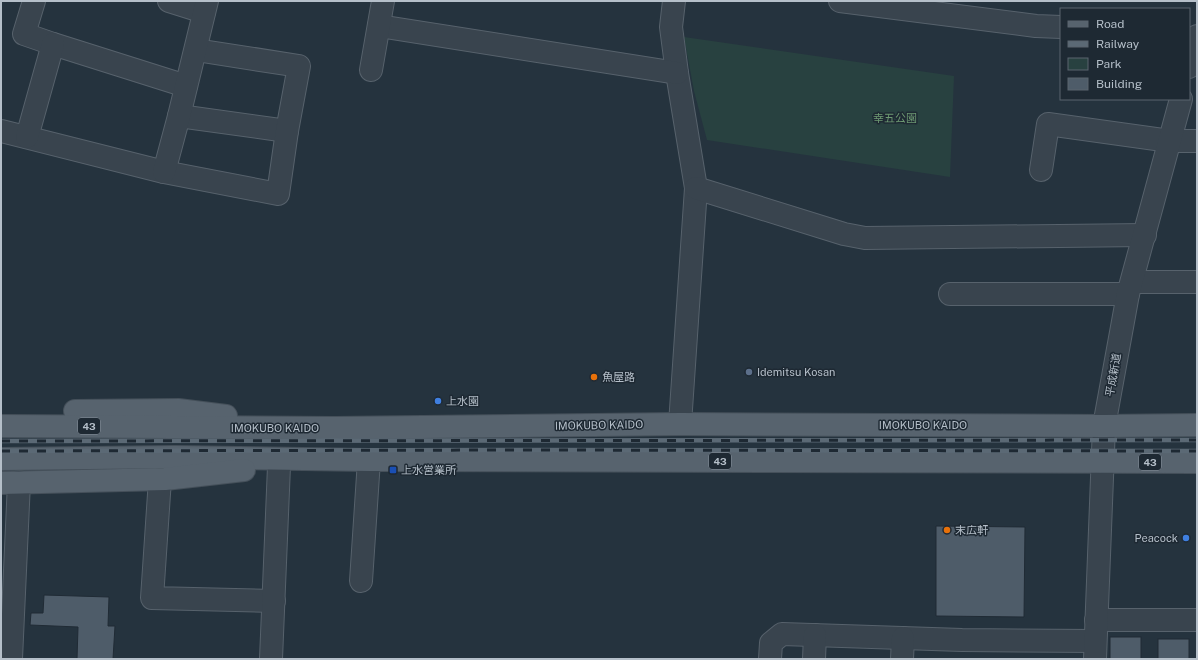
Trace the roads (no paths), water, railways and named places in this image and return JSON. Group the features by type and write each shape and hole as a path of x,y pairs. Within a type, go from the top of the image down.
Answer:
{"main road":[{"path":"1,412 178,410 335,428"},
{"name":"IMOKUBO KAIDO","path":"1,426 335,428 680,424 1197,425"},
{"name":"43","path":"1,459 175,458 339,460 1197,462"},
{"path":"10,482 160,479 339,460"}],"street":[{"path":"34,1 24,34 186,86"},
{"path":"164,172 206,7 169,1"},
{"path":"372,70 383,1"},
{"path":"674,1 671,26 677,73 696,188 680,424"},
{"path":"840,1 1036,26 1060,27"},
{"path":"379,26 677,73"},
{"path":"1190,63 1197,35"},
{"path":"27,137 53,44"},
{"path":"1,131 164,172 278,194 287,131 299,66 196,50"},
{"name":"平成新道","path":"1096,640 1104,426 1130,288 1181,100"},
{"path":"179,116 287,131"},
{"path":"1041,170 1048,124 1170,141 1197,141"},
{"path":"696,188 844,234 865,238 1145,235"},
{"path":"950,294 1130,288 1197,282"},
{"path":"361,581 369,460"},
{"path":"271,659 279,466"},
{"path":"160,479 152,598 274,601"},
{"path":"10,482 11,659"},
{"path":"770,659 771,643 782,634 815,635 903,648 990,649 1096,640 1197,620"},
{"path":"814,659 815,635"}],"railway":[{"path":"1,441 1197,440"},
{"path":"1,451 1197,451"}],"place":[{"name":"Idemitsu Kosan","path":"749,372"},
{"name":"魚屋路","path":"594,377"},
{"name":"上水園","path":"438,401"},
{"name":"上水営業所","path":"393,470"},
{"name":"末広軒","path":"947,530"},
{"name":"Peacock","path":"1186,538"}],"park label":[{"name":"幸五公園","path":"895,118"}]}
